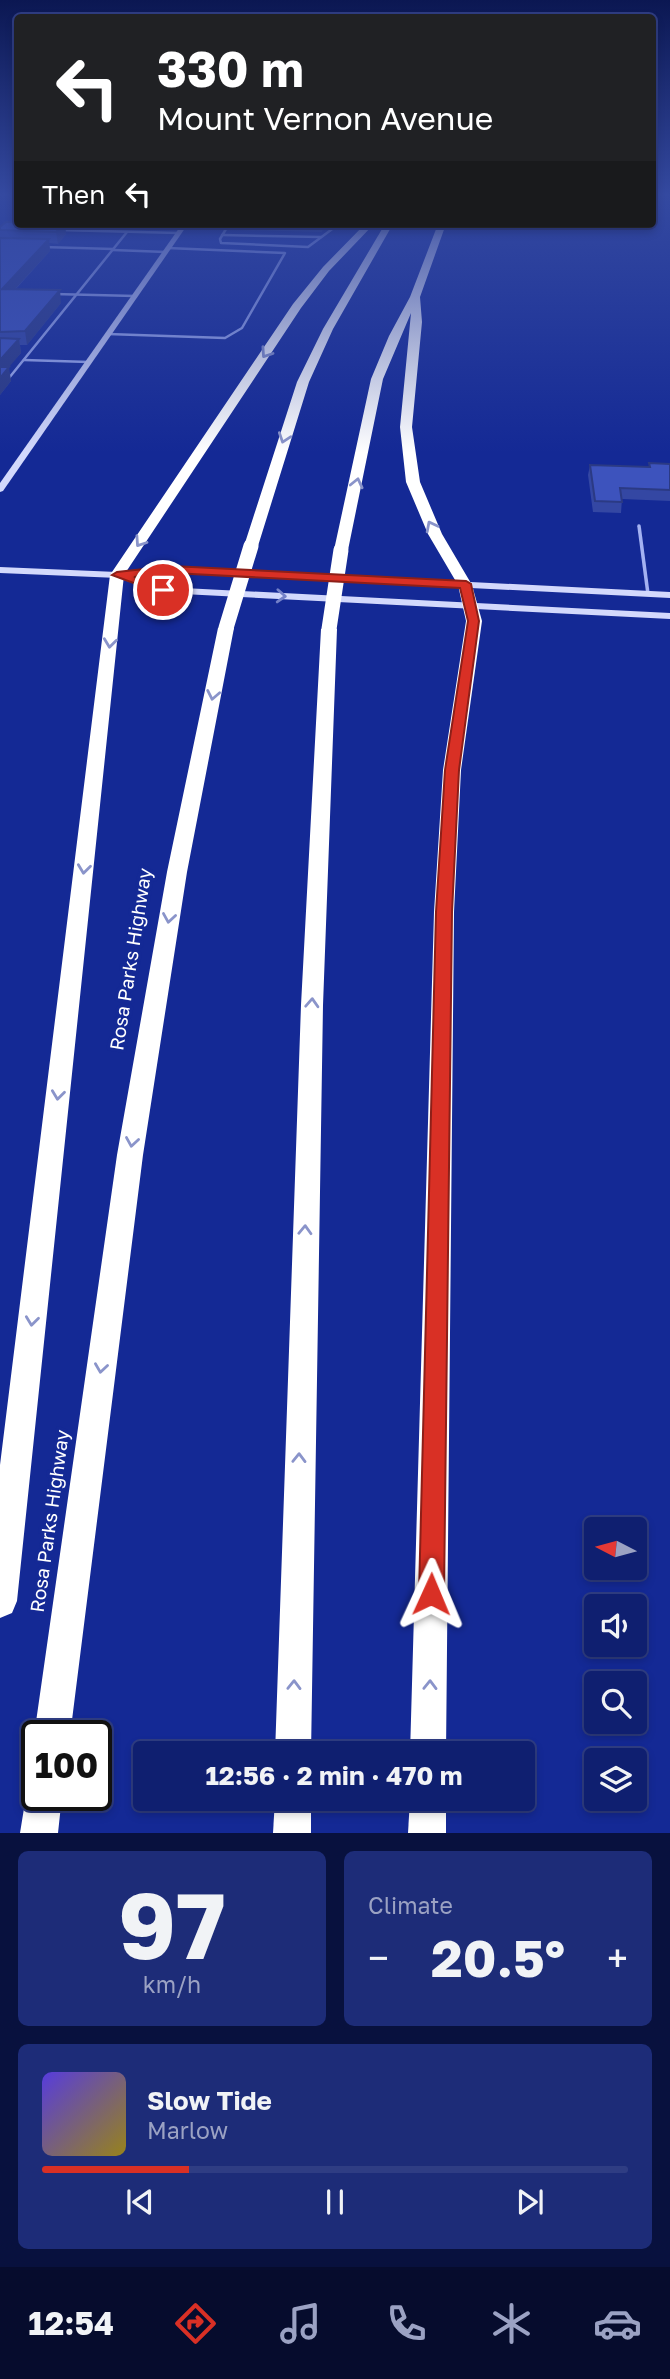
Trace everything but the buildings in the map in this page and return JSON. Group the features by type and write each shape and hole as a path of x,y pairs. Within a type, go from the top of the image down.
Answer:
{"highway":[{"path":"0,1601 117,575 297,306 316,282"},
{"name":"Rosa Parks Highway","path":"54,1720 130,1155 177,872 226,628 270,479 303,382 328,329 356,282"},
{"path":"293,1741 304,1238 329,629 341,550 377,379 421,282"},
{"path":"415,297 416,322 406,428 412,482 435,534 466,584 474,621 452,770 444,912 428,1741"},
{"path":"38,1833 42,1811"},
{"path":"292,1833 293,1811"},
{"path":"427,1833 428,1811"}],"main road":[{"path":"0,489 145,282"},
{"path":"0,570 117,575 172,570 670,595"},
{"path":"117,575 163,590 670,616"}],"lane":[{"path":"0,377 9,378 88,282"},
{"path":"108,334 225,338 242,328 269,282"},
{"path":"50,294 135,296"},
{"path":"22,348 33,349"},
{"path":"24,360 89,362"},
{"path":"639,526 648,594"}],"route":[{"path":"163,590 117,575 172,570 466,584 474,621 452,770 444,912 431,1594"}]}
